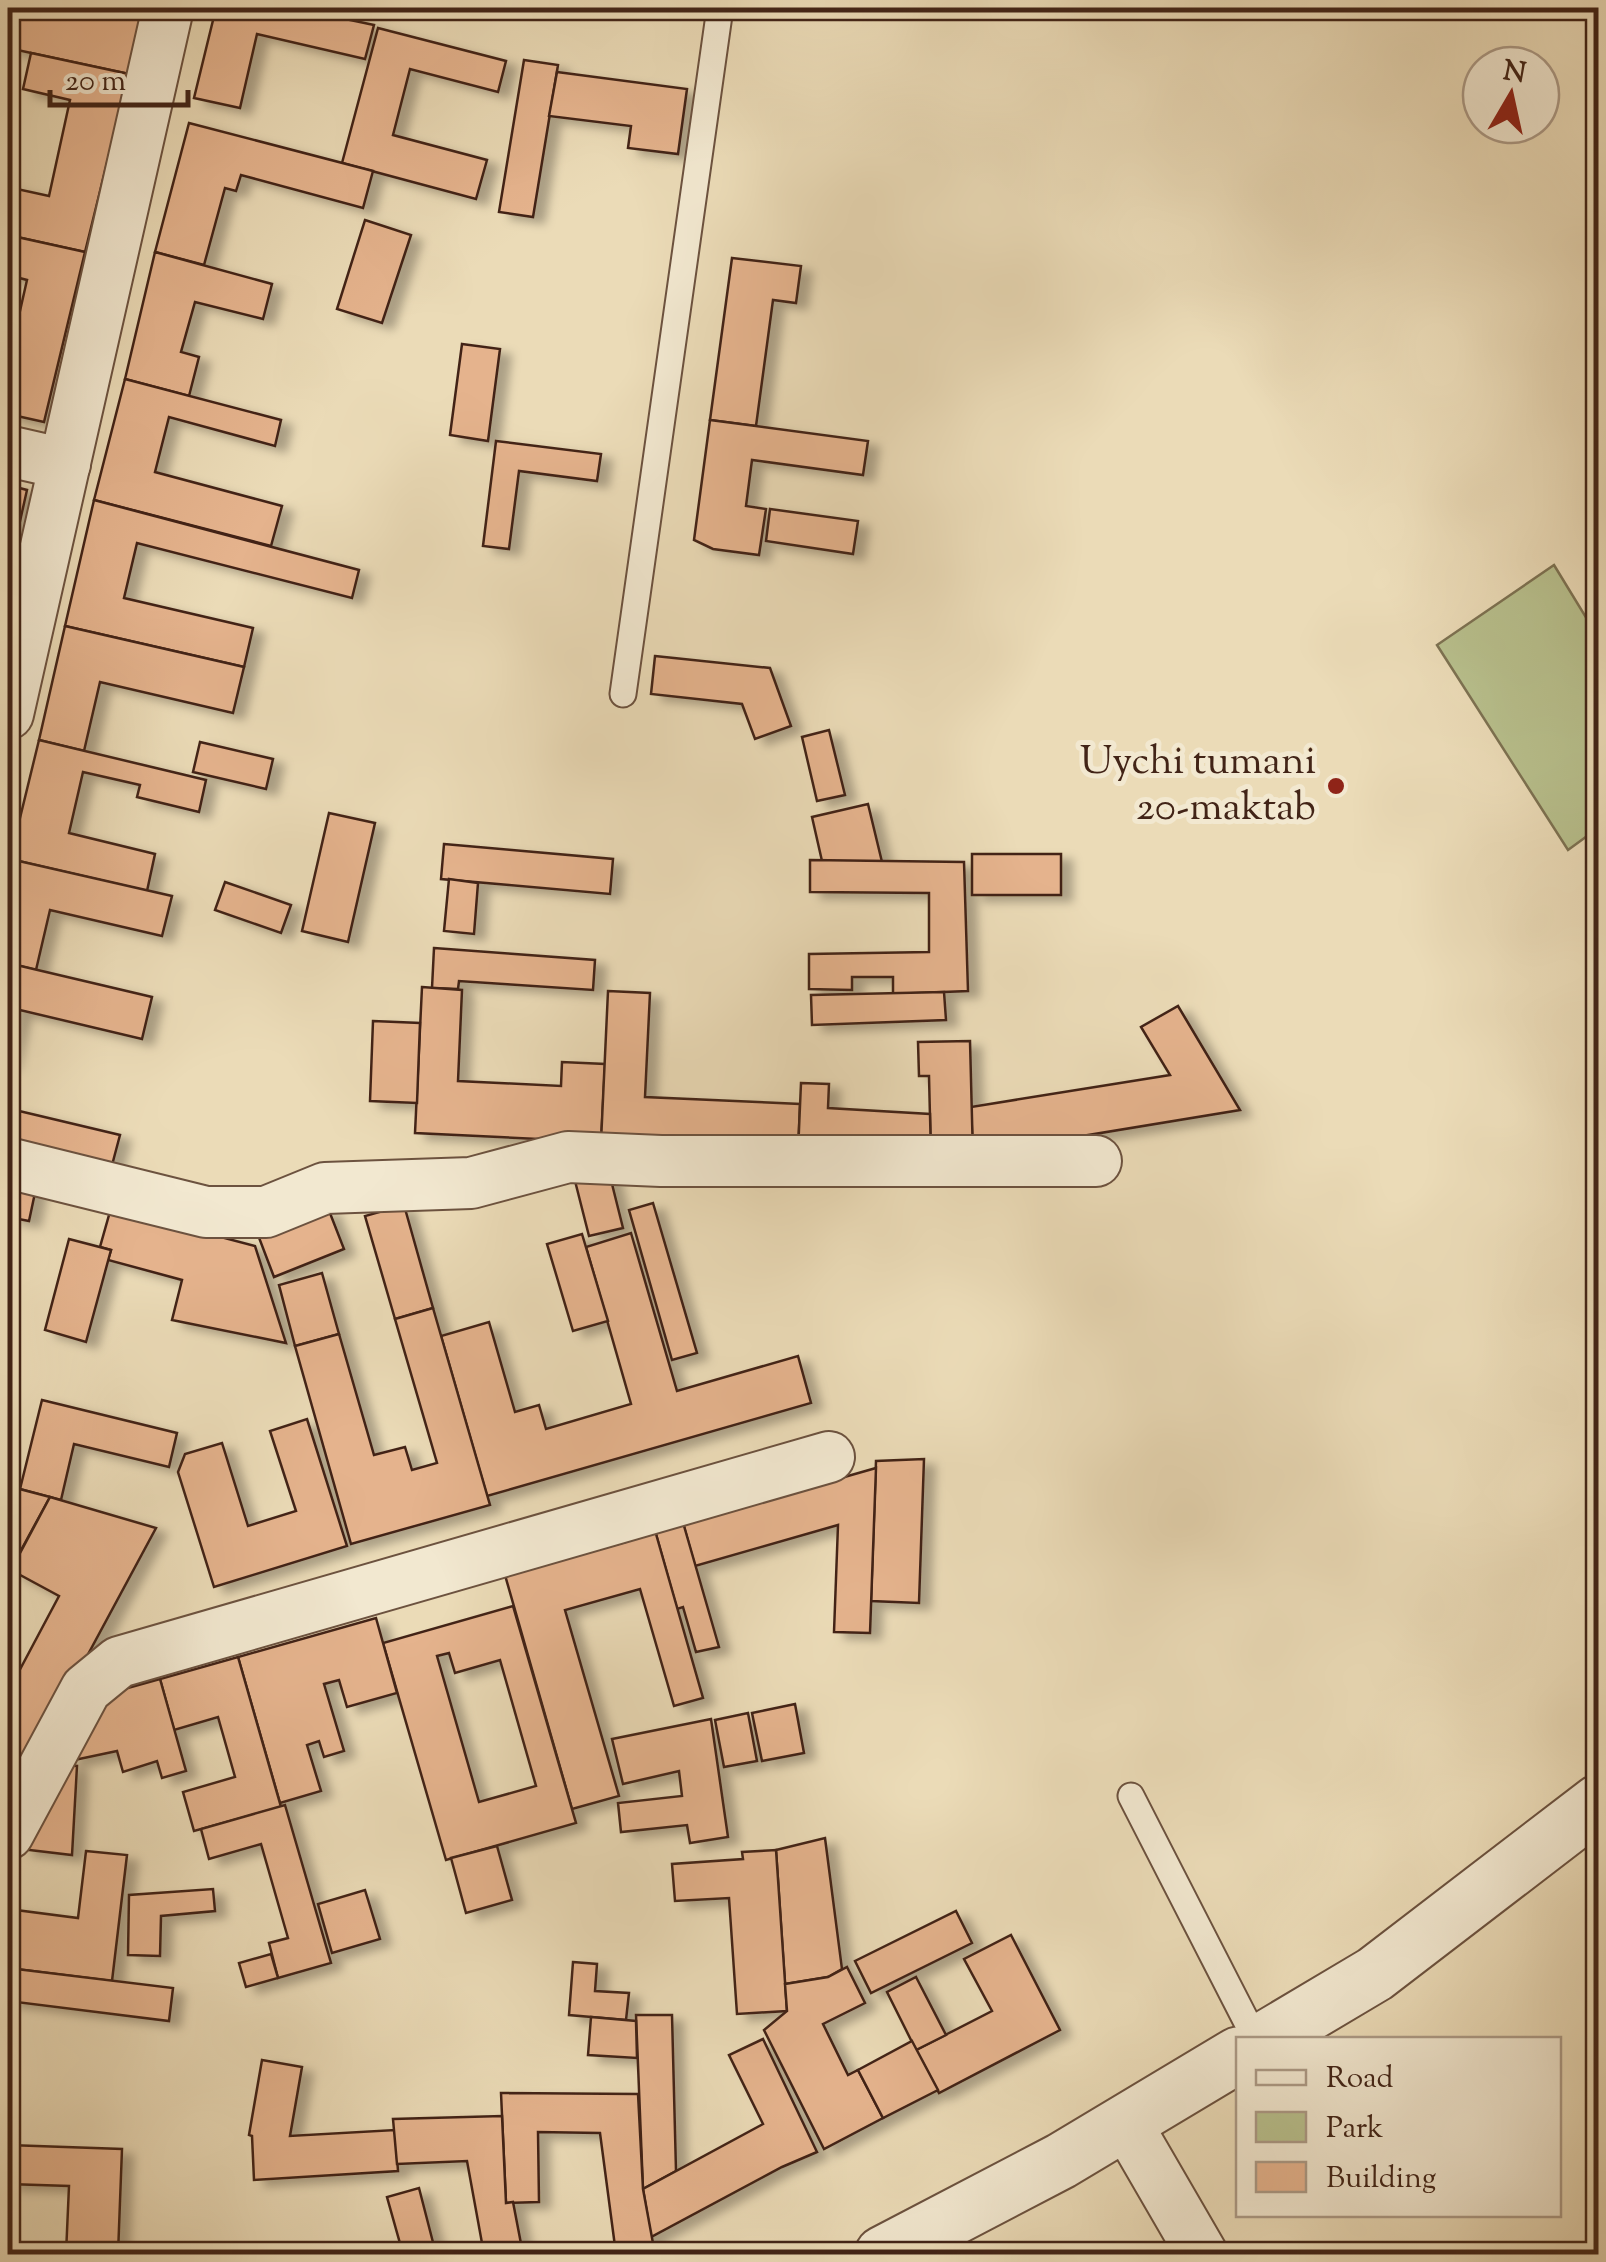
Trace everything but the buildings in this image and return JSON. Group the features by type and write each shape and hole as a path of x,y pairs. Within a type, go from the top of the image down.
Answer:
{"street":[{"path":"8,714 168,8"},
{"path":"8,451 64,464"},
{"path":"8,1163 206,1212 266,1212 325,1188 472,1183 568,1158 1096,1161"},
{"path":"8,1834 86,1690 119,1662 829,1457"},
{"path":"1269,2037 1375,1974 1598,1803"},
{"path":"884,2254 1061,2161 1236,2056"},
{"path":"1126,2122 1202,2254"}],"lane":[{"path":"623,694 720,8"},
{"path":"1131,1796 1254,2037"}],"green space":[{"path":"1554,565 1598,637 1598,828 1568,850 1437,645"}],"place":[{"name":"Uychi tumani 20-maktab","path":"1336,786"}]}
